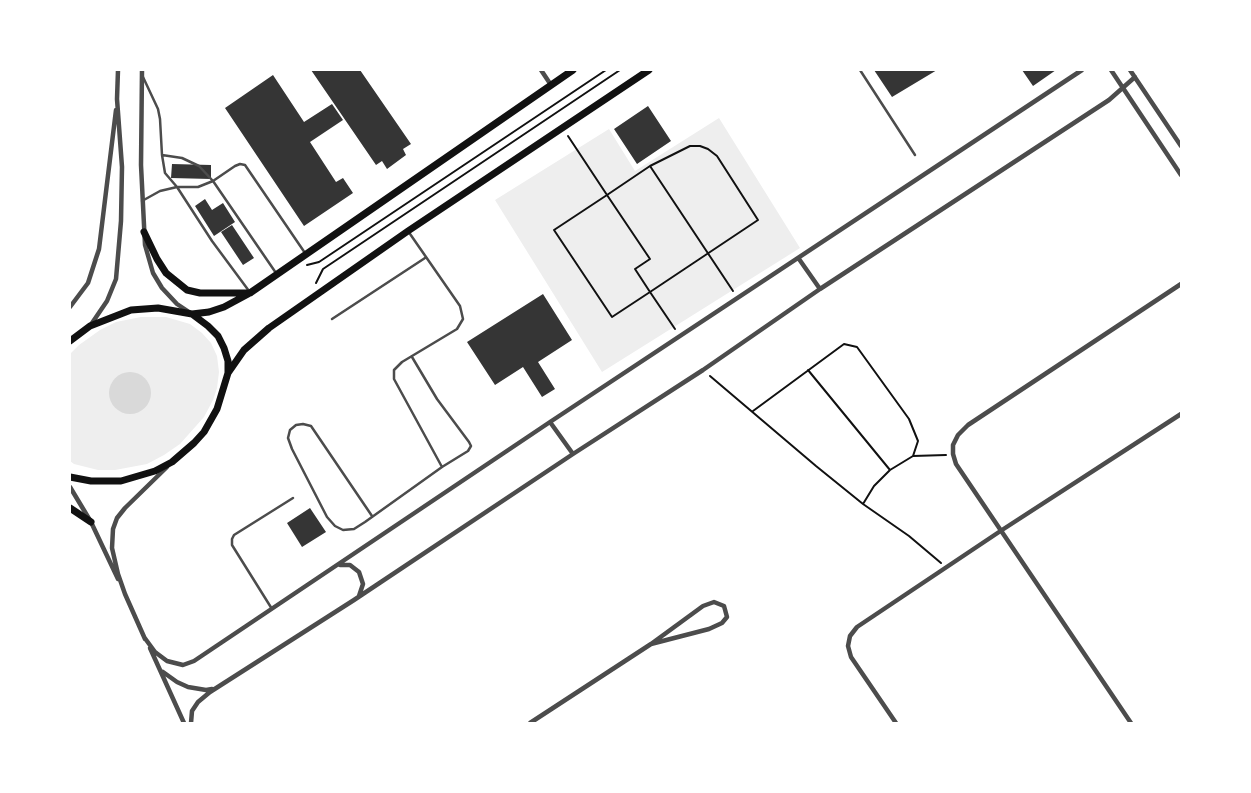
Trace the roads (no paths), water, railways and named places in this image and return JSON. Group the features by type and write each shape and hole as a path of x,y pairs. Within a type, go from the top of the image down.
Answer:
{"main road":[{"path":"228,373 244,350 269,328 408,231 649,70"},
{"path":"70,341 90,326 119,313 138,309 158,308 192,314 209,312 224,307 250,293 568,71"},
{"path":"144,232 166,273 187,290 200,293 250,293"},
{"path":"70,477 91,481 121,481 155,471 172,462 204,432 217,409 228,373 228,361 218,336 192,314"},
{"path":"70,508 91,522"}],"street":[{"path":"70,307 88,283 99,249 117,98 118,70"},
{"path":"541,70 551,84"},
{"path":"144,637 155,652 167,661 183,665 194,661 550,422 1082,70"},
{"path":"1111,70 1181,175"},
{"path":"1130,70 1181,146"},
{"path":"142,71 142,202 148,258 162,288 177,304 192,314"},
{"path":"190,723 192,712 198,702 216,688 354,600 703,370 820,289 1109,100 1135,76"},
{"path":"90,326 107,300 116,279 121,221 122,167 117,98"},
{"path":"799,259 820,289"},
{"path":"1131,723 956,464 952,454 953,445 968,424 1181,284"},
{"path":"896,723 851,657 848,646 850,636 858,628 946,567 1181,414"},
{"path":"550,422 573,454"},
{"path":"125,594 112,548 113,530 117,518 172,462"},
{"path":"70,487 91,522 184,723"},
{"path":"337,566 350,565 355,568 362,578 362,590 354,600"},
{"path":"530,723 651,644 703,606 714,602 724,606 727,617 722,624 710,629 651,644"},
{"path":"157,665 163,673 188,687 206,690 216,688"}],"lane":[{"path":"860,70 915,155"},
{"path":"142,71 158,109 165,173 177,187 212,241 250,293"},
{"path":"162,155 182,158 199,166 213,181 276,275"},
{"path":"142,202 160,191 177,187 198,187 213,181 235,166 245,165 306,254"},
{"path":"408,231 460,306 463,319 458,329 402,362 394,370 394,379 442,467"},
{"path":"332,319 425,258"},
{"path":"372,516 311,426 296,425 290,430 288,438 292,449 328,517 335,526 342,530 354,529 468,451 470,446 437,399 412,357"},
{"path":"272,609 232,544 232,539 234,534 293,498"}]}
